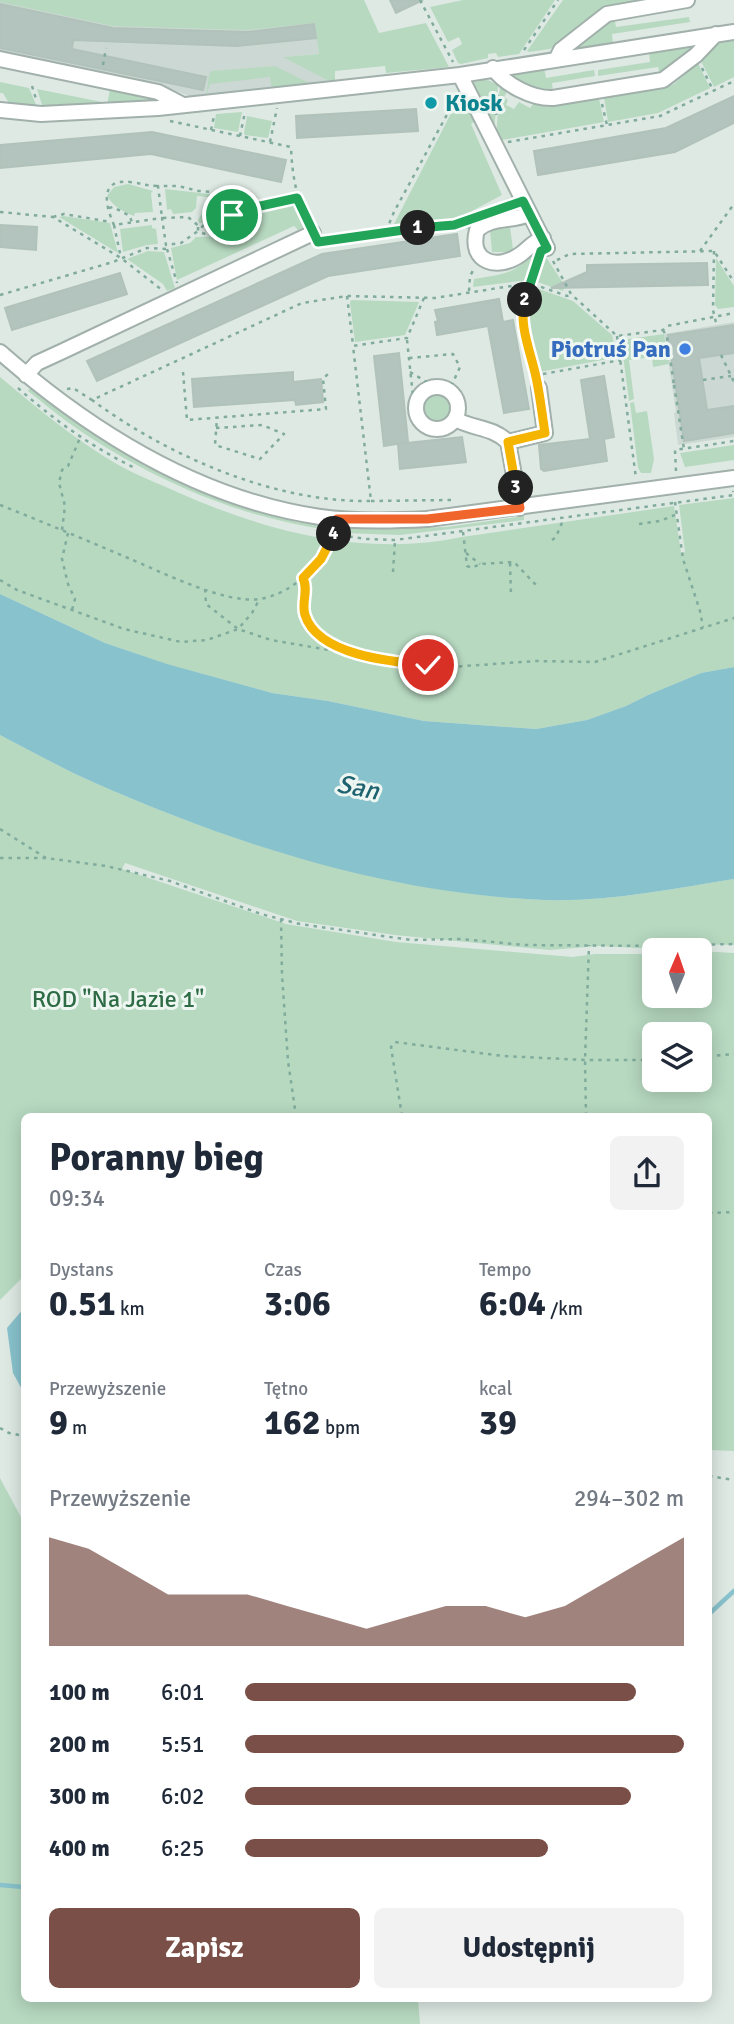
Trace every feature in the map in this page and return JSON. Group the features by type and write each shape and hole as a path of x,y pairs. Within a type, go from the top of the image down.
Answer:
{"street":[{"path":"557,58 561,50 597,21 615,11 687,0"},
{"path":"0,110 40,114 158,108 497,72 557,58 734,32"},
{"path":"497,72 537,96 553,98 663,80 696,55 716,34"},
{"path":"0,59 158,92 181,104"},
{"path":"459,75 548,249"},
{"path":"529,214 481,225 475,237 475,249 480,258 491,262 505,261 520,255 534,241 548,249"},
{"path":"26,375 37,363 313,233"},
{"path":"0,352 26,375 107,435 162,464 244,499 296,513 337,519 427,519 734,478"},
{"path":"508,442 545,433 537,381"},
{"path":"431,388 449,391 454,395 458,407 455,419 443,429 428,428 417,416 417,400 425,390 431,388"},
{"path":"455,419 469,427 488,429 508,442 520,508"}],"path":[{"path":"386,232 459,75 420,0"},
{"path":"520,56 558,0"},
{"path":"102,69 106,48"},
{"path":"696,55 713,91"},
{"path":"495,120 497,72"},
{"path":"495,146 660,116 734,81"},
{"path":"270,142 280,95"},
{"path":"240,136 248,98"},
{"path":"164,120 291,147 297,198 318,242 454,225 477,217"},
{"path":"121,258 106,191 118,183 125,181 144,186 178,186 199,191 230,193 238,207"},
{"path":"158,186 169,263 181,294"},
{"path":"238,207 247,209 297,198"},
{"path":"700,251 733,203"},
{"path":"109,208 113,207 130,216 132,223"},
{"path":"237,223 233,219 233,212 238,207"},
{"path":"0,212 53,217 64,214 113,224 188,217 198,229 212,236 222,234 237,223 246,222 250,213 247,209"},
{"path":"0,295 148,248 181,243 220,212 233,212"},
{"path":"53,217 121,258 161,287 167,301"},
{"path":"548,249 571,294 617,336 637,491"},
{"path":"621,360 537,381 523,308 541,251 548,249 570,254 714,251"},
{"path":"714,251 734,282"},
{"path":"714,251 714,317 718,327"},
{"path":"469,291 470,276 480,258"},
{"path":"92,400 302,303 346,296 424,298 530,283 567,296 571,294"},
{"path":"62,391 73,388 120,421 162,444 239,476 315,498 372,501 346,296"},
{"path":"417,400 413,396 407,338 424,298"},
{"path":"617,336 663,330 667,326 734,313"},
{"path":"663,330 667,337 675,385 682,449 734,441"},
{"path":"353,346 407,338"},
{"path":"409,358 453,354 460,367 449,391"},
{"path":"721,355 734,382"},
{"path":"183,372 187,420 326,409 323,379 328,374"},
{"path":"410,372 430,384 431,388"},
{"path":"703,380 731,376"},
{"path":"10,381 50,416 80,437 147,474"},
{"path":"216,418 215,445 260,459 284,434 262,425 216,428"},
{"path":"62,530 65,506 60,483 62,470 68,466 80,437"},
{"path":"321,533 395,540 734,495"},
{"path":"676,502 683,559 701,611 703,627"},
{"path":"0,505 205,589 242,599 259,599 277,594 303,578 321,559 334,535 337,519"},
{"path":"639,524 660,521 677,514"},
{"path":"552,540 564,518"},
{"path":"463,532 467,566 472,568 480,564 514,562 536,585"},
{"path":"68,533 62,559 75,599 72,610"},
{"path":"393,572 395,540"},
{"path":"466,553 480,564"},
{"path":"510,562 511,595"},
{"path":"303,578 307,586 304,613 310,625 325,639 352,653"},
{"path":"0,580 17,590 124,629 181,642 206,640 237,629 259,599"},
{"path":"205,589 206,604 237,629 271,640 405,663 451,667 536,661 583,664 606,660 734,618"},
{"path":"0,829 46,858"},
{"path":"0,858 46,858 106,866 170,881 300,924 411,940 461,939 525,945 734,944"},
{"path":"281,919 288,1061 296,1113"},
{"path":"586,1113 589,945"},
{"path":"402,1113 391,1047 395,1042 503,1056 642,1060"},
{"path":"712,1056 734,1054"},
{"path":"712,1213 734,1212"},
{"path":"0,1428 21,1435"},
{"path":"712,1476 734,1480"}],"shaded area":[{"path":"0,0 315,2 319,54 285,57 331,82 195,98 162,86 0,52"},
{"path":"734,322 734,437 678,445 676,412 664,334"}],"green space":[{"path":"0,0 364,0 379,33 426,23 449,67 386,73 385,66 335,71 335,81 331,82 283,57 319,54 315,23 247,30 113,26"},
{"path":"463,0 555,0 519,54 498,57 496,53 488,54 488,58 461,64 452,50 462,44 459,37 448,42 430,7"},
{"path":"563,0 646,0 607,7 587,19 550,49 527,51"},
{"path":"614,17 616,27 689,17 690,22 612,34 613,44 570,51"},
{"path":"734,39 734,77 714,87 701,61 722,40"},
{"path":"701,43 660,76 658,67 598,76 598,70 650,62 649,52"},
{"path":"698,63 710,88 658,113 608,122 604,97 663,89 674,84"},
{"path":"275,66 309,85 272,89 270,77 210,84 206,96 211,71"},
{"path":"544,68 546,78 594,70 595,76 552,83 553,92 534,88 510,75"},
{"path":"478,78 498,85 494,131 471,84 472,81 478,82"},
{"path":"0,82 29,88 37,107 10,105 3,93 0,93"},
{"path":"500,86 508,90 504,97 508,100 506,105 514,109 519,102 530,108 533,104 548,107 599,99 604,122 502,140 496,137"},
{"path":"37,89 102,102 103,105 43,108"},
{"path":"110,89 158,100 159,102 107,105"},
{"path":"461,94 475,121 471,124 502,195 455,220 393,226"},
{"path":"242,112 238,132 214,128 216,114"},
{"path":"247,116 272,121 268,138 245,135"},
{"path":"128,184 153,191 153,212 135,213 134,216 112,203 107,196 114,187"},
{"path":"165,189 227,196 233,203 231,207 212,212 199,223 204,210 215,209 216,198 197,196 196,208 192,212 173,214 171,209 167,210"},
{"path":"515,197 518,207 511,214 472,231 460,226 508,198"},
{"path":"296,201 307,226 298,230 294,226 177,280 171,248 190,243 196,237 225,236 235,229 251,224 254,217 252,210"},
{"path":"226,214 230,226 218,232 205,230 208,223"},
{"path":"59,217 110,223 118,253"},
{"path":"152,225 152,228 156,229 158,244 123,252 120,229"},
{"path":"507,225 510,227 513,249 510,252 492,252 490,231 492,228"},
{"path":"540,246 527,280 473,287 474,279 504,273 518,267"},
{"path":"148,251 164,252 175,288 167,291 163,284 127,259"},
{"path":"544,254 565,286 563,291 535,281"},
{"path":"716,258 734,286 734,307 718,309 715,305"},
{"path":"533,287 573,301 612,335 616,354 613,358 539,372 526,311"},
{"path":"351,300 419,302 405,335 355,342"},
{"path":"664,334 669,364 653,367 652,357 629,360 634,399 629,401 621,340"},
{"path":"0,377 70,433 128,470 239,516 312,536 349,542 424,543 674,506 681,553 685,552 679,505 734,498 734,667 701,673 587,720 536,729 424,721 328,701 272,693 166,664 105,643 0,594"},
{"path":"30,388 76,422 145,466 251,510 296,522 329,527 329,530 263,516 230,506 167,480 79,430 28,391"},
{"path":"437,392 449,397 454,409 449,421 437,426 425,421 420,409 425,397"},
{"path":"634,402 636,413 647,411 654,459 651,473 641,473 638,468 630,403"},
{"path":"734,445 734,460 685,467 680,453"},
{"path":"524,516 524,520 400,535 343,533 346,529 447,527"},
{"name":"ROD \"Na Jazie 1\"","path":"0,735 59,766 148,806 258,845 371,876 486,896 544,900 616,897 734,879 734,945 712,945 712,938 642,938 642,948 599,946 550,950 395,935 297,921 125,863 122,869 286,924 396,942 572,957 642,954 642,1008 712,1008 712,952 734,953 734,1451 712,1450 712,1113 21,1113 21,1279 0,1300"},
{"path":"0,1478 21,1517 21,2002 418,2002 420,2024 0,2024"}],"water":[{"name":"San","path":"0,594 105,643 167,664 272,693 328,701 424,721 536,729 587,720 701,673 734,667 734,879 592,899 544,900 486,896 371,877 258,846 148,806 83,778 0,735"},
{"path":"21,1312 21,1388 13,1373 7,1328"}],"building":[{"path":"390,0 423,0 396,13"},
{"path":"0,4 113,28 247,32 314,24 316,38 237,46 73,40 72,49 206,77 203,90 0,48"},
{"path":"734,96 734,123 675,152 538,175 534,151 666,128"},
{"path":"416,109 418,131 297,138 296,116"},
{"path":"152,132 286,160 281,182 151,154 0,168 0,145"},
{"path":"0,225 37,227 36,250 0,247"},
{"path":"457,234 460,256 328,276 97,381 87,361 322,254"},
{"path":"707,263 708,285 551,288 587,272 587,265"},
{"path":"120,273 127,294 12,330 5,308"},
{"path":"499,299 503,322 513,320 529,409 504,413 488,326 437,335 435,322 438,321 435,310"},
{"path":"734,325 734,353 699,358 707,410 734,406 734,433 684,441 668,335"},
{"path":"399,353 408,442 384,446 374,356"},
{"path":"293,372 293,382 321,379 323,402 296,405 295,400 194,407 192,379"},
{"path":"604,376 614,437 604,439 607,461 544,471 541,469 539,445 590,439 581,380"},
{"path":"462,437 466,462 400,469 398,444"}],"waterway":[{"path":"712,1611 734,1591"},
{"path":"0,1885 21,1887"}],"place":[{"name":"Kiosk","path":"431,103"},
{"name":"Piotruś Pan","path":"685,349"}],"route":[{"path":"232,215 238,207 247,209 297,198 318,242 454,225 523,201 547,248 541,251 523,308 545,433 508,442 520,508 427,519 337,519 329,547 303,578 307,586 304,613 310,625 325,639 352,653 428,665"}]}
